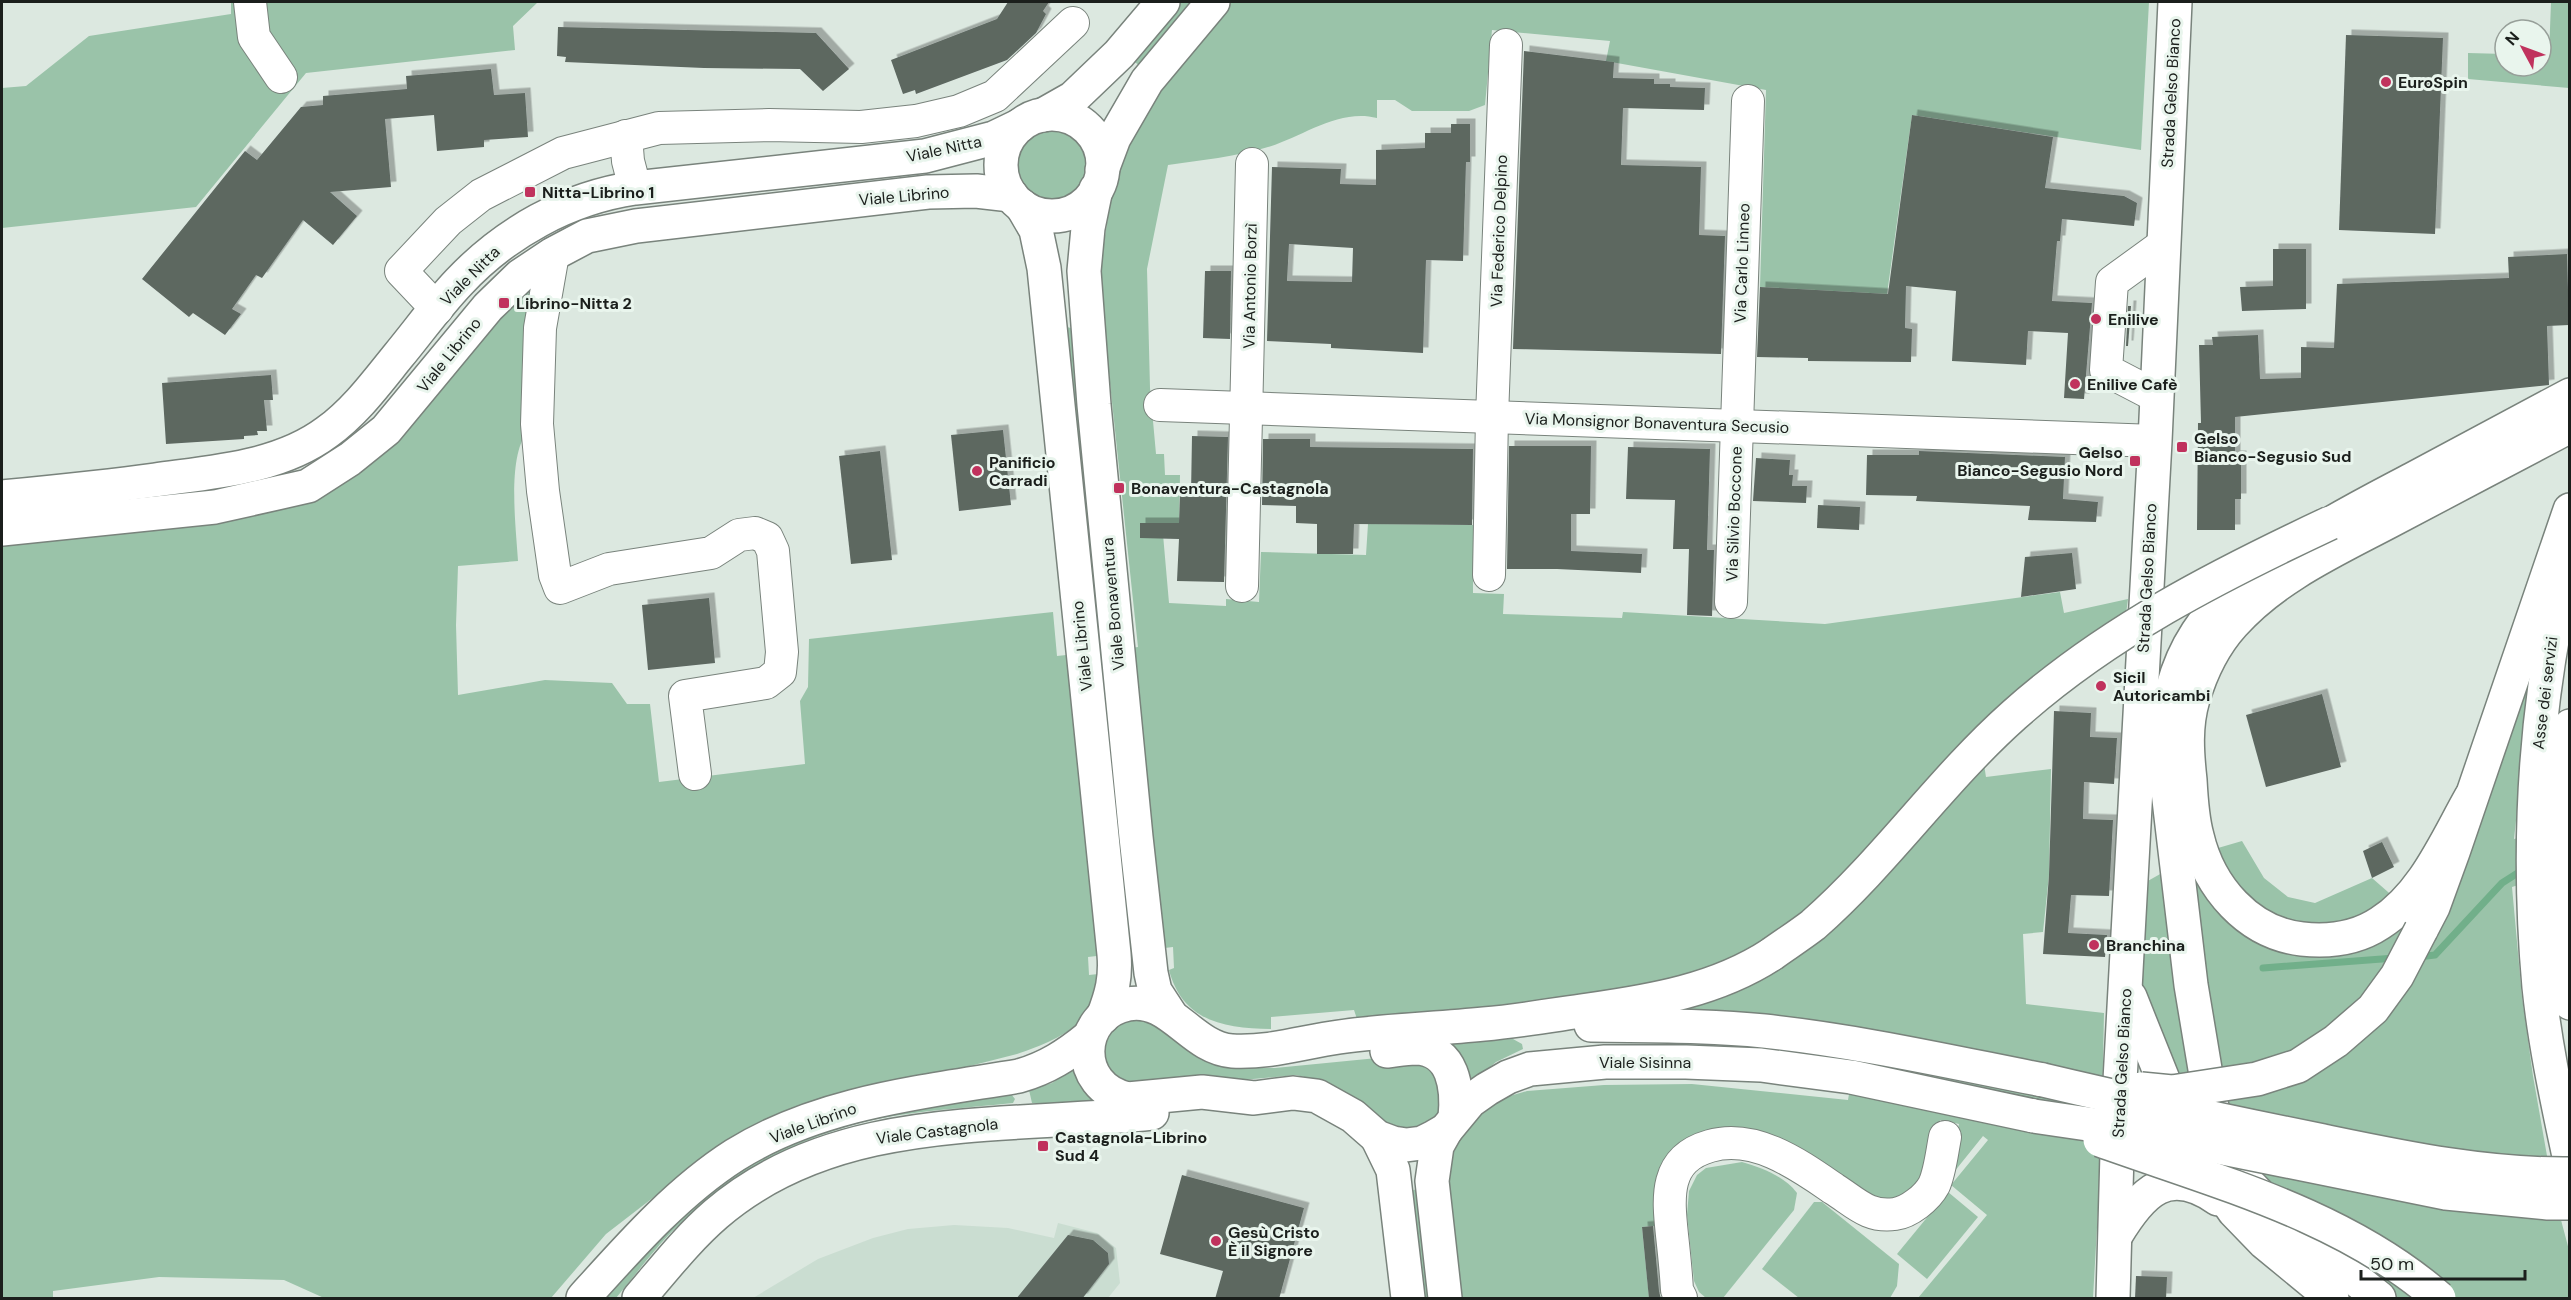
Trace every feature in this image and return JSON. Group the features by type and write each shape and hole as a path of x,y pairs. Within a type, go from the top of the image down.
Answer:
{"main road":[{"name":"Viale Nitta","path":"2,497 210,473 260,462 294,451 328,432 371,389 458,283 495,248 536,221 575,204 614,191 925,156 994,138 1073,98 1119,54 1163,2"},
{"name":"Viale Bonaventura","path":"1170,1014 1155,991 1149,950 1118,650 1084,272 1088,228 1099,179 1114,138 1147,81 1213,2"},
{"name":"Strada Gelso Bianco","path":"2113,1299 2118,1117 2155,441 2175,2"},
{"path":"1063,115 1086,128 1095,138 1100,150 1099,179 1084,204 1066,214 1040,214 1016,201 1003,178 1001,159 1007,140 1031,120 1063,115"},
{"name":"Viale Librino","path":"2,529 215,507 308,486 350,459 386,430 488,307 520,276 553,254 587,236 636,226 928,192 976,191 1016,201 1036,230 1044,268 1114,954 1116,976 1114,989 1096,1027 1060,1059 1039,1070 1019,1076 887,1098 842,1110 804,1122 735,1155 661,1216 583,1299"},
{"path":"1277,1050 1339,1037 1487,1024 1604,1008 1687,992 1738,974 1772,954 1812,925 1836,903 1980,747 2071,666 2119,634 2235,567 2330,523 2570,395"},
{"path":"2471,796 2422,882 2403,904 2380,924 2351,937 2324,941 2295,938 2266,929 2240,911 2221,890 2207,866 2197,836 2187,750 2192,701 2203,670 2217,646 2233,625 2265,594 2314,562 2570,426"},
{"path":"2043,1080 2172,1092 2257,1079 2298,1066 2336,1041 2373,1009 2397,976 2433,907 2570,510"},
{"path":"2330,523 2241,583 2215,609 2197,633 2182,660 2171,691 2165,721 2163,749 2191,985 2210,1099 2221,1142 2235,1170 2304,1238 2379,1299"},
{"name":"Asse dei servizi","path":"2548,829 2538,740 2546,667 2556,609 2570,554"},
{"name":"Asse dei servizi","path":"2548,829 2570,726"},
{"path":"2548,829 2548,879 2540,988 2552,1078 2570,1161"},
{"path":"2548,879 2570,1003"},
{"path":"2126,987 2185,1135 2221,1202"},
{"path":"1140,1003 1170,1014 1186,1030 1210,1044 1228,1050 1277,1050 1340,1055 1415,1048 1430,1051 1444,1062 1453,1077 1457,1095 1450,1124 1422,1143 1406,1145 1377,1137 1353,1116 1317,1096 1293,1093 1254,1098 1202,1092 1128,1099 1108,1093 1091,1071 1088,1049 1096,1027 1117,1008 1140,1003"},
{"path":"1487,1024 1698,1026 1765,1031 1857,1045 2043,1080 2165,1109 2428,1162 2485,1170 2570,1174"},
{"name":"Viale Sisinna","path":"1445,1299 1432,1180 1437,1146 1450,1124 1470,1101 1508,1077 1530,1069 1616,1062 1750,1064 1851,1077 2034,1116"},
{"name":"Viale Castagnola","path":"639,1299 686,1242 717,1213 755,1186 796,1164 840,1147 886,1135 1023,1121 1122,1116 1203,1108 1254,1098"},
{"path":"2185,1135 2156,1115 2136,1112 2118,1117 2127,1131 2169,1160 2221,1202 2264,1242 2332,1299"},
{"path":"2034,1116 2149,1133 2446,1193 2570,1203"},
{"path":"2034,1116 2273,1202 2328,1226 2388,1261 2439,1299"},
{"path":"1377,1137 1394,1170 1408,1299"},
{"path":"2116,1235 2137,1203 2157,1187 2173,1184 2189,1185 2221,1202"}],"street":[{"path":"250,2 254,37 282,77"},
{"path":"437,309 401,271 448,221 481,195 563,153 659,128 861,127 916,121 959,111 995,96 1073,23"},
{"name":"Via Federico Delpino","path":"1490,575 1492,417 1506,45"},
{"name":"Via Carlo Linneo","path":"1737,426 1748,100"},
{"path":"626,136 628,161 635,188"},
{"name":"Via Antonio Borzì","path":"1242,586 1252,164"},
{"path":"2156,396 2106,370 2112,282 2163,245"},
{"path":"553,254 540,328 537,424 543,491 555,575 560,588 609,569 711,553 739,535 755,533 767,538 773,551 782,652 780,672 766,682 685,696 695,774"},
{"name":"Via Monsignor Bonaventura Secusio","path":"1160,405 2155,441"},
{"name":"Via Silvio Boccone","path":"1731,602 1737,426"},
{"path":"1681,1299 1677,1290 1668,1198 1674,1173 1692,1154 1717,1144 1733,1142 1763,1148 1812,1174 1861,1209 1877,1215 1897,1214 1915,1206 1934,1186 1945,1137"}],"shaded area":[{"path":"1058,1223 1097,1233 1116,1248 1120,1283 1108,1298 753,1298 818,1259 873,1238 908,1229 954,1225 1008,1228 1054,1238"}],"green space":[{"path":"231,2 538,2 513,26 515,50 306,73 196,207 2,228 2,88 26,86 89,36 231,14"},
{"path":"1176,2 1195,2 1139,65 1133,61"},
{"path":"1231,2 2149,2 2141,150 1912,115 1887,294 1760,287 1766,90 1606,61 1610,41 1492,30 1485,105 1469,111 1412,111 1395,100 1377,100 1377,118 1363,116 1335,120 1256,150 1168,165 1147,269 1150,388 1156,454 1164,454 1165,475 1180,475 1179,523 1162,523 1169,603 1226,606 1226,599 1259,602 1261,552 1366,555 1368,524 1473,525 1473,593 1504,594 1503,614 1622,618 1623,612 1825,624 2060,592 2064,613 2128,599 2122,643 1979,733 1986,777 2051,769 2049,875 2043,932 2023,934 2026,1004 2104,1013 2101,1157 2093,1298 1918,1298 1987,1215 1951,1185 1988,1140 1983,1136 1950,1177 1947,1175 1959,1124 1940,1120 1930,1174 1892,1203 1710,1138 1663,1225 1642,1227 1649,1298 1461,1298 1449,1178 1453,1153 1463,1133 1483,1108 1503,1098 1527,1091 1604,1085 1692,1084 1848,1100 1860,1028 1746,1013 1674,1011 1653,990 1357,1019 1354,1010 1271,1017 1271,1029 1237,1027 1208,1019 1184,1001 1175,987 1169,970 1174,968 1173,947 1088,957 1089,975 1098,974 1095,998 1082,1019 1073,1028 1040,1046 1017,1054 809,1107 720,1146 606,1234 551,1298 324,1298 284,1280 159,1277 53,1291 53,1298 2,1298 2,539 296,500 492,318 535,284 527,432 521,444 515,476 518,561 458,566 456,625 458,695 545,680 612,683 627,704 650,704 659,782 805,764 800,701 808,687 809,639 1053,612 1057,656 1094,652 1064,329 1067,327 1074,329 1108,651 1138,647 1103,317 1101,262 1111,197 1130,140 1156,93"},
{"path":"2551,2 2569,2 2569,88 2468,79 2468,53 2493,54 2493,78 2553,78 2553,18 2550,18"},
{"path":"1051,126 1066,129 1078,138 1087,150 1090,165 1087,180 1078,192 1066,201 1051,204 1036,201 1024,192 1015,180 1012,165 1015,150 1024,138 1036,129"},
{"path":"2534,655 2514,839 2569,823 2569,869 2512,887 2522,997 2533,1076 2553,1190 2569,1250 2569,1298 2396,1298 2320,1237 2274,1196 2249,1168 2233,1138 2216,1075 2205,984 2180,986 2211,1143 2224,1170 2256,1209 2315,1260 2365,1298 2351,1298 2296,1255 2249,1212 2219,1174 2195,1133 2170,1076 2150,1023 2141,990 2146,882 2194,855 2242,841 2264,878 2288,897 2315,903 2372,878 2412,913 2420,906 2410,929 2431,940 2530,660"},
{"path":"1149,1017 1218,1064 1236,1068 1275,1068 1408,1055 1437,1070 1443,1109 1430,1125 1395,1131 1349,1096 1324,1084 1296,1075 1135,1090 1111,1080 1101,1042 1114,1022"},
{"path":"1513,1039 1522,1044 1523,1049 1496,1062 1471,1083 1462,1060 1445,1041"},
{"path":"1076,1067 1080,1084 1098,1104 1032,1103 1029,1090 1052,1083"},
{"path":"1011,1094 1015,1099 1013,1103 910,1113 877,1119 798,1144 750,1169 706,1201 675,1228 616,1298 602,1298 705,1187 830,1121"},
{"path":"1742,1162 1772,1173 1792,1187 1797,1193 1794,1210 1723,1298 1706,1298 1699,1292 1694,1281 1687,1215 1689,1191 1697,1175 1706,1168"},
{"path":"1416,1189 1433,1298 1419,1298 1410,1192"},
{"path":"1948,1192 1978,1217 1927,1279 1897,1254"},
{"path":"1814,1202 1822,1202 1899,1264 1897,1286 1890,1298 1799,1298 1762,1269"}],"building":[{"path":"1008,2 1049,2 1043,11 1046,14 1036,33 1007,60 916,94 915,90 903,94 891,60 997,19"},
{"path":"558,27 816,33 849,69 823,91 800,69 704,68 565,62 566,57 557,56"},
{"path":"2346,35 2443,38 2435,234 2339,230"},
{"path":"1524,51 1614,62 1613,78 1654,79 1654,84 1670,84 1670,87 1705,88 1704,110 1623,108 1621,165 1701,167 1699,235 1725,236 1721,354 1513,349"},
{"path":"491,69 494,95 525,93 528,137 484,140 484,147 437,151 434,115 385,119 391,187 330,192 357,216 333,245 303,220 262,278 256,275 232,309 241,314 225,335 193,313 189,317 142,279 245,151 257,160 301,107 323,105 323,96 407,89 406,76"},
{"path":"1912,115 2053,137 2045,188 2124,196 2137,203 2134,226 2062,219 2060,241 2057,241 2052,301 2092,303 2084,399 2064,398 2068,333 2028,331 2026,365 1952,361 1956,291 1906,286 1905,328 1912,329 1911,362 1808,361 1808,358 1757,357 1760,287 1888,294"},
{"path":"1451,124 1470,124 1470,162 1466,162 1463,261 1426,260 1423,353 1331,348 1331,344 1267,341 1272,167 1341,169 1340,184 1376,185 1376,150 1425,148 1425,133 1451,133","holes":["1289,244 1353,248 1352,282 1287,281"]},
{"path":"2273,249 2306,249 2306,309 2242,311 2240,287 2273,286"},
{"path":"2567,254 2569,325 2547,326 2549,385 2235,417 2235,456 2241,456 2241,499 2235,499 2235,530 2197,530 2198,423 2201,423 2199,345 2213,345 2212,337 2258,335 2260,379 2301,378 2301,347 2334,348 2337,284 2509,278 2508,257"},
{"path":"1205,271 1231,271 1230,339 1203,338"},
{"path":"2128,306 2131,306 2128,346 2126,346"},
{"path":"271,375 273,400 264,400 267,431 257,431 258,435 244,436 244,439 166,444 162,383"},
{"path":"1003,430 1011,505 959,511 951,435"},
{"path":"1192,436 1228,437 1224,582 1177,581 1179,539 1140,538 1140,523 1179,523 1180,493 1191,494"},
{"path":"1263,439 1310,439 1310,447 1473,449 1472,525 1354,524 1353,554 1317,554 1317,524 1296,523 1296,506 1262,505"},
{"path":"1509,446 1591,446 1590,514 1571,514 1571,551 1642,554 1641,573 1507,569"},
{"path":"1628,447 1710,449 1707,550 1714,550 1712,616 1687,615 1689,549 1673,549 1675,500 1626,499"},
{"path":"880,451 892,560 851,564 839,456"},
{"path":"1919,451 2065,457 2063,499 2098,502 2096,522 2028,520 2030,506 1916,501 1917,496 1866,495 1867,455 1919,455"},
{"path":"1756,458 1790,460 1789,475 1793,475 1792,486 1807,486 1806,503 1753,501"},
{"path":"1818,505 1860,507 1859,530 1817,528"},
{"path":"2072,553 2076,589 2021,597 2025,557"},
{"path":"709,598 715,663 648,670 642,605"},
{"path":"2322,694 2341,767 2266,787 2246,715"},
{"path":"2054,711 2091,713 2090,737 2117,738 2114,784 2084,782 2083,819 2113,820 2109,896 2071,895 2068,933 2107,935 2105,957 2043,954 2049,875"},
{"path":"2382,842 2394,867 2372,878 2363,851"},
{"path":"1182,1175 1304,1208 1279,1299 1215,1299 1223,1271 1160,1254"},
{"path":"1653,1226 1661,1299 1649,1299 1642,1227"},
{"path":"1068,1235 1093,1240 1108,1253 1109,1264 1082,1299 1016,1299"},
{"path":"2136,1276 2167,1277 2166,1299 2135,1299"}],"waterway":[{"path":"2418,957 2435,955 2502,883 2524,869"},
{"path":"2263,968 2395,958"}],"place":[{"name":"EuroSpin","path":"2386,82"},
{"name":"Nitta-Librino 1","path":"530,192"},
{"name":"Librino-Nitta 2","path":"504,303"},
{"name":"Enilive","path":"2096,319"},
{"name":"Enilive Cafè","path":"2075,384"},
{"name":"Gelso Bianco-Segusio Sud","path":"2182,447"},
{"name":"Gelso Bianco-Segusio Nord","path":"2135,461"},
{"name":"Panificio Carradi","path":"977,471"},
{"name":"Bonaventura-Castagnola","path":"1119,488"},
{"name":"Sicil Autoricambi","path":"2101,686"},
{"name":"Branchina","path":"2094,945"},
{"name":"Castagnola-Librino Sud 4","path":"1043,1146"},
{"name":"Gesù Cristo È il Signore","path":"1216,1241"}]}
